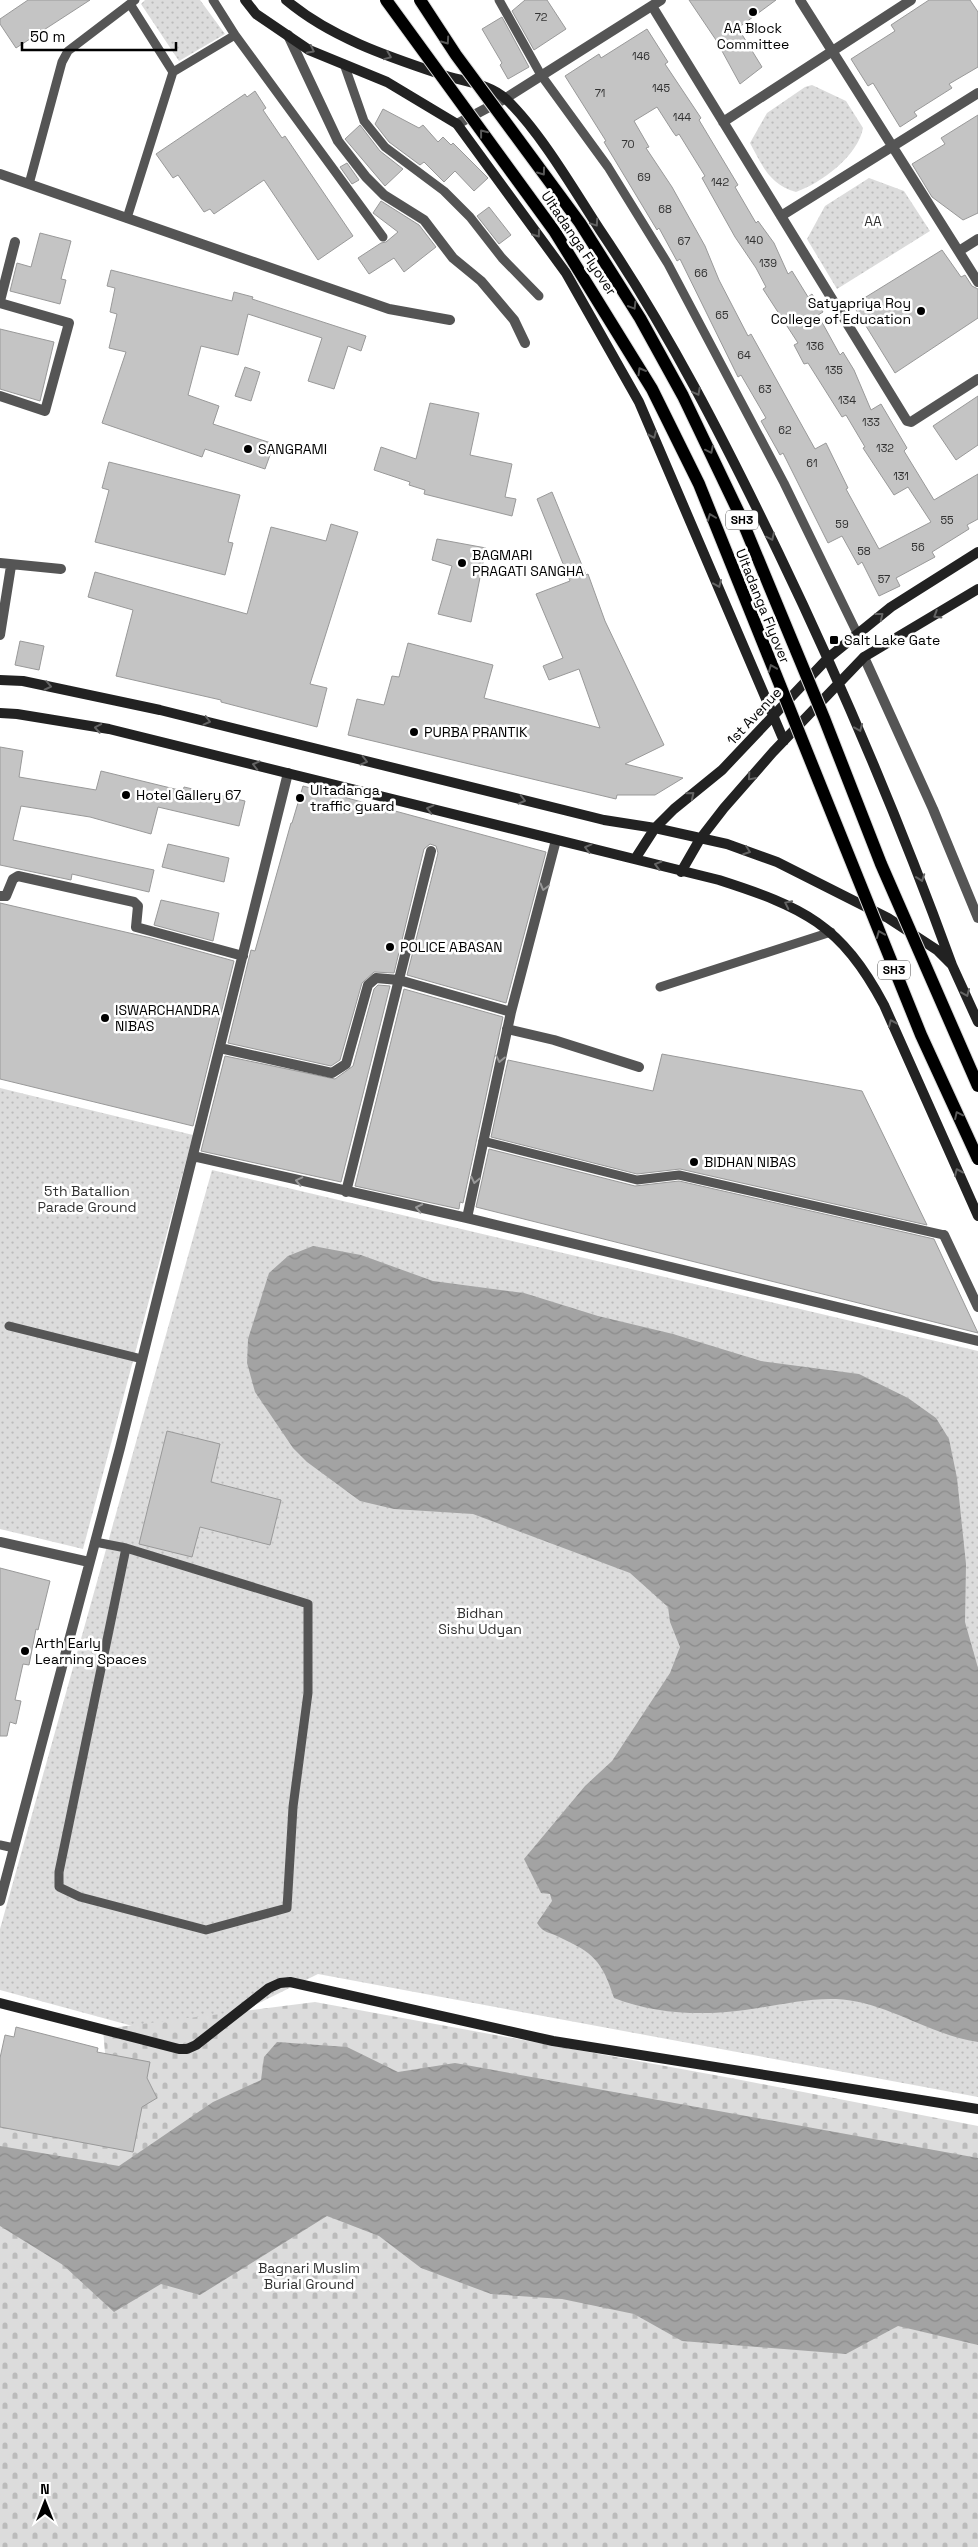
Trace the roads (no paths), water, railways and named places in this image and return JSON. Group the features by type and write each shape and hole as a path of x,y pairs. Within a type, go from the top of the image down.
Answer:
{"main road":[{"path":"245,0 256,14 309,50 388,82 457,124 566,273 639,402 699,538 784,741"},
{"path":"286,0 344,37 419,67 457,80 490,88 506,98 524,118 622,262 680,360 737,466 840,683 917,868 952,965 978,1022"},
{"name":"Ultadanga Flyover","path":"386,0 555,232 612,322 656,397 698,484 921,1035 978,1159"},
{"name":"Ultadanga Flyover","path":"420,0 456,56 580,223 640,318 683,396 743,522 885,873 978,1086"},
{"name":"1st Avenue","path":"636,859 655,828 674,809 722,770 828,658 891,607 978,552"},
{"path":"681,872 700,840 724,808 784,741 864,657 978,589"},
{"path":"0,680 23,681 160,710 594,818 655,828 700,840 727,844 777,862 888,918 937,950 952,965"},
{"path":"0,713 18,714 108,730 636,859 681,872 719,880 773,897 808,914 831,932 868,975 884,1005 978,1216"},
{"path":"0,2003 179,2049 187,2049 196,2045 269,1988 280,1983 290,1982 553,2041 978,2109"}],"street":[{"path":"800,0 978,282"},
{"path":"723,122 911,0"},
{"path":"457,124 506,98 656,3 723,122 908,421 911,422 978,379"},
{"path":"288,35 338,141 366,177 384,195 424,220 453,258 481,282 514,320 524,343"},
{"path":"781,216 978,93"},
{"path":"0,174 389,309 450,320"},
{"path":"959,251 978,239"},
{"path":"0,396 45,411 69,322 0,302 15,242"},
{"path":"0,564 61,569"},
{"path":"0,635 11,566"},
{"path":"864,657 933,809 978,918"},
{"path":"0,1901 142,1359 288,773"},
{"path":"466,1218 507,1028 556,840"},
{"path":"346,1192 431,851"},
{"path":"0,896 6,896 13,879 18,876 134,902 138,906 134,924 136,927 243,956"},
{"path":"220,1048 332,1073 346,1064 368,985 376,978 399,980 511,1012"},
{"path":"507,1028 639,1066"},
{"path":"193,1156 466,1218 978,1341"},
{"path":"944,1235 978,1307"},
{"path":"0,1542 89,1562"}],"lane":[{"path":"213,0 235,35 383,237"},
{"path":"499,0 541,75 608,167 668,264 784,483 857,634"},
{"path":"29,184 62,62 68,51 133,2 174,72"},
{"path":"127,218 174,72 235,35"},
{"path":"344,64 364,121 385,147 444,191 470,217 502,258 539,296"},
{"path":"660,987 831,932"},
{"path":"483,1141 637,1180 679,1175 944,1235"},
{"path":"9,1326 142,1359"},
{"path":"95,1542 126,1548 308,1604 308,1693 293,1807 287,1908 206,1930 80,1897 59,1887 59,1872 126,1548"},
{"path":"0,1845 14,1848"}],"water":[{"path":"313,1246 361,1255 433,1281 524,1293 598,1316 673,1334 761,1361 859,1374 908,1398 936,1418 949,1439 957,1478 966,1564 965,1622 978,1668 978,2042 942,2033 890,2012 854,2001 824,1999 712,2013 662,2010 629,2003 614,1998 601,1967 589,1954 581,1948 544,1931 539,1926 537,1923 552,1901 550,1894 541,1893 524,1859 585,1786 612,1761 670,1673 680,1647 670,1622 668,1607 630,1573 473,1514 394,1509 360,1501 307,1462 293,1448 255,1392 247,1363 248,1339 269,1273 288,1256"},
{"path":"277,2042 347,2047 398,2072 455,2063 978,2158 978,2345 898,2326 846,2354 682,2341 634,2314 562,2299 491,2294 421,2268 379,2236 327,2216 200,2295 161,2284 114,2312 63,2265 0,2226 0,2146 119,2166 213,2102 261,2080 264,2057"}],"place":[{"name":"AA Block Committee","path":"753,12"},
{"name":"Satyapriya Roy College of Education","path":"921,311"},
{"name":"SANGRAMI","path":"248,449"},
{"name":"BAGMARI PRAGATI SANGHA","path":"462,563"},
{"name":"Salt Lake Gate","path":"834,640"},
{"name":"PURBA PRANTIK","path":"414,732"},
{"name":"Hotel Gallery 67","path":"126,795"},
{"name":"Ultadanga traffic guard","path":"300,798"},
{"name":"POLICE ABASAN","path":"390,947"},
{"name":"ISWARCHANDRA NIBAS","path":"105,1018"},
{"name":"BIDHAN NIBAS","path":"694,1162"},
{"name":"Arth Early Learning Spaces","path":"25,1651"}],"park label":[{"name":"AA","path":"873,221"},
{"name":"5th Batallion Parade Ground","path":"87,1200"},
{"name":"Bidhan Sishu Udyan","path":"480,1622"},
{"name":"Bagnari Muslim Burial Ground","path":"309,2276"}]}
